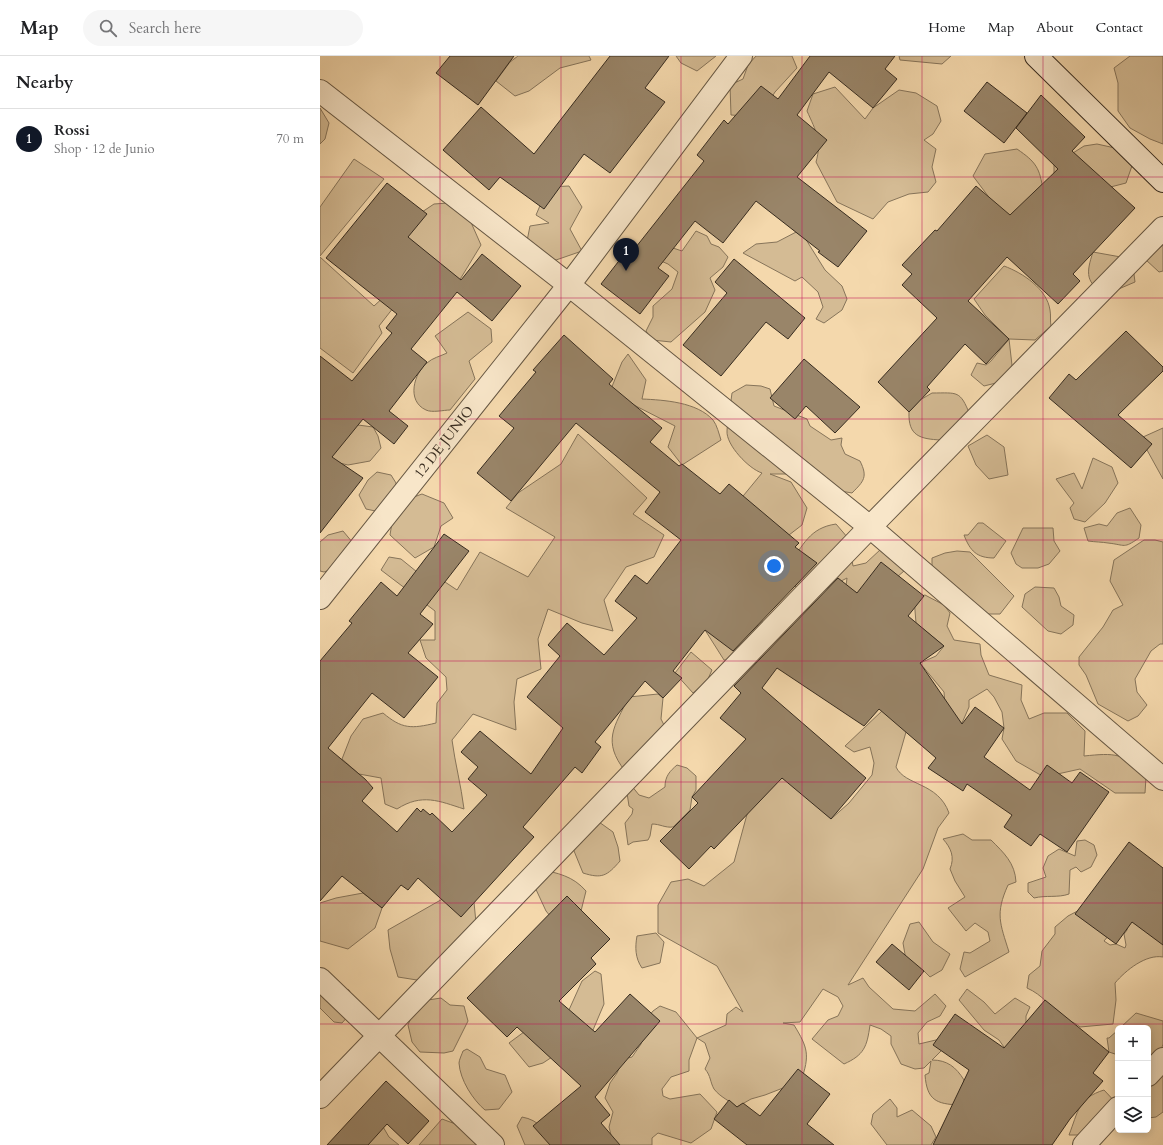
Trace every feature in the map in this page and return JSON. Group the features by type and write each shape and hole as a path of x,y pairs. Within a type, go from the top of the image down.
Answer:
{"street":[{"name":"12 DE JUNIO","path":"320,598 569,285 741,56"},
{"path":"1036,56 1163,181"},
{"path":"320,91 569,285 870,527 1163,779"},
{"path":"320,1097 378,1035 870,527 1163,228"},
{"path":"320,979 493,1145"},
{"path":"1151,1072 1163,1059"},
{"path":"1084,1145 1115,1111"}],"shaded area":[{"path":"518,56 589,56 591,60 560,68 529,91 515,96 496,81 510,62"},
{"path":"676,56 716,56 697,71 681,63"},
{"path":"756,56 792,56 797,68 775,92 761,114 746,116 731,115 730,85 743,79 748,65"},
{"path":"899,56 951,56 942,64 900,60"},
{"path":"1130,56 1163,56 1163,144 1130,128 1118,111 1118,83 1114,68"},
{"path":"835,87 865,119 873,108 899,90 916,93 937,106 941,121 933,134 924,140 936,149 932,167 936,182 928,192 909,194 888,202 873,219 837,202 816,162 818,155 817,136 807,111 813,94"},
{"path":"320,108 329,123 325,139 320,144"},
{"path":"1097,144 1124,150 1134,160 1126,183 1095,191 1054,174 1054,165 1084,146"},
{"path":"1017,149 1029,158 1036,166 1043,191 1019,222 991,211 988,196 973,176 985,154"},
{"path":"354,159 384,179 320,256 320,207"},
{"path":"569,186 582,207 570,229 582,251 556,260 525,251 530,226 549,223 536,215 548,187"},
{"path":"462,202 481,245 456,286 398,228 434,204"},
{"path":"800,230 825,270 842,286 847,299 842,310 824,323 816,319 823,307 818,292 802,277 795,281 743,253 756,244 777,242"},
{"path":"696,231 707,236 711,244 719,247 728,257 723,267 710,278 715,290 705,312 671,342 652,340 646,331 653,317 653,306 672,289 678,272 668,264 654,258 670,247 682,251"},
{"path":"1163,245 1163,271 1159,272 1145,259"},
{"path":"1093,252 1132,259 1135,282 1107,294 1100,290 1091,282 1089,277 1089,266"},
{"path":"320,257 374,306 399,283 408,289 379,326 382,333 353,373 320,348"},
{"path":"1004,266 1026,277 1039,289 1048,302 1051,326 1035,340 1009,339 985,315 974,299"},
{"path":"468,312 491,329 492,342 469,361 475,379 450,410 426,410 420,406 414,394 414,387 419,373 429,361 447,353 435,336"},
{"path":"1009,339 1013,374 1000,382 984,386 971,375 977,363 986,365"},
{"path":"628,354 646,380 642,399 670,401 698,409 713,420 721,440 682,465 668,447 675,426 628,402 611,389 622,362"},
{"path":"746,385 761,386 770,389 774,406 807,419 810,426 831,440 842,438 841,445 845,454 860,461 864,471 864,478 862,482 852,493 835,490 788,474 770,474 791,482 807,508 802,525 789,535 739,501 762,473 751,467 739,456 730,443 728,437 727,431 732,393"},
{"path":"932,393 953,393 957,395 964,401 970,415 941,440 927,439 917,435 913,431 909,420 909,412 920,400"},
{"path":"358,425 373,427 378,436 381,448 370,461 348,465 331,461 320,444"},
{"path":"1163,428 1163,479 1147,450 1143,437"},
{"path":"578,434 647,498 633,514 664,535 654,557 626,567 604,600 613,631 582,623 548,609 538,639 541,669 517,679 514,702 516,730 473,714 452,740 464,809 430,800 414,801 397,809 385,804 381,778 359,774 342,759 351,736 363,719 383,713 396,722 407,726 413,727 436,723 437,703 447,690 446,677 426,658 420,640 435,640 435,611 381,570 389,557 401,559 422,576 445,582 457,590 480,552 528,577 555,537 506,508 518,493 561,464"},
{"path":"987,435 1004,447 1008,475 989,479 976,465 968,446"},
{"path":"1093,458 1112,467 1118,483 1105,503 1085,522 1074,519 1070,508 1074,503 1056,479 1074,473 1082,489"},
{"path":"377,472 391,475 396,483 396,496 380,512 366,509 359,495 368,480"},
{"path":"422,494 444,503 453,518 441,526 434,547 415,558 390,535 395,504"},
{"path":"1130,508 1141,525 1139,538 1127,545 1088,541 1084,528 1099,524 1107,526 1117,513"},
{"path":"978,523 983,523 1006,541 994,558 979,555 966,541 964,535 968,535"},
{"path":"836,524 848,538 853,566 866,563 881,549 903,556 904,571 889,584 880,600 857,593 846,586 847,578 822,591 804,595 792,583 788,565 803,544 819,529"},
{"path":"1023,528 1053,528 1054,541 1060,551 1049,564 1038,568 1022,568 1016,564 1011,553"},
{"path":"343,531 353,543 335,568 324,572 320,571 320,542 328,535"},
{"path":"1144,540 1163,542 1163,644 1160,644 1151,651 1135,679 1137,692 1147,705 1138,716 1128,721 1098,704 1086,675 1079,665 1079,657 1103,627 1113,610 1123,605 1110,581 1114,560"},
{"path":"957,551 970,552 1014,596 1000,614 979,614 932,570 932,558 945,553"},
{"path":"1035,587 1054,588 1059,597 1061,606 1074,615 1073,625 1061,634 1048,631 1022,607 1025,594"},
{"path":"925,595 944,605 950,613 947,626 954,640 980,644 981,655 989,675 1022,685 1021,700 1029,719 1044,713 1067,713 1085,731 1084,756 1103,754 1118,756 1132,763 1146,777 1145,793 1115,793 1080,769 1044,777 1016,761 1002,739 1004,728 1002,712 994,697 987,689 969,700 969,707 962,723 947,729 944,692 920,663 936,656 944,646 916,623 914,598"},
{"path":"742,612 757,624 763,634 762,646 755,663 724,660 705,630"},
{"path":"691,652 712,670 707,681 693,693 675,673"},
{"path":"658,694 663,698 661,719 669,735 664,756 625,771 618,760 612,742 615,726 629,697"},
{"path":"883,710 910,718 896,767 900,773 907,778 937,795 944,803 949,813 938,828 923,869 848,985 863,978 869,987 893,1009 915,1011 935,994 946,1006 940,1016 927,1022 918,1033 919,1044 940,1039 944,1048 932,1060 942,1061 951,1065 958,1071 964,1080 959,1105 939,1102 934,1099 928,1090 925,1075 929,1073 931,1061 924,1068 915,1069 901,1064 891,1044 891,1036 881,1029 870,1025 866,1045 860,1054 844,1064 812,1039 828,1020 838,1016 843,1006 838,997 823,989 800,1022 783,1023 794,1025 805,1046 806,1065 801,1081 751,1099 737,1107 714,1089 705,1069 710,1058 705,1043 697,1038 726,1025 727,1014 736,1007 743,1012 717,966 658,933 658,905 671,882 688,879 704,886 734,862 752,796 775,759 831,819 849,803 872,775 874,763 870,747 854,752 845,746"},
{"path":"677,765 687,768 696,776 696,790 692,797 690,810 673,827 652,824 648,840 633,842 628,845 625,823 632,814 633,809 629,806 627,793 631,785 639,795 649,798 665,787 668,774"},
{"path":"599,822 613,832 618,847 620,861 608,873 595,876 583,873 572,846"},
{"path":"963,834 972,840 991,840 1008,859 1014,869 1016,882 1008,885 1000,911 1001,926 1009,952 965,977 960,969 964,952 970,953 990,941 988,932 975,923 966,931 948,908 965,897 955,881 950,869 952,857 948,846 943,839"},
{"path":"1085,840 1094,845 1097,855 1091,867 1081,872 1076,867 1070,870 1069,894 1034,898 1028,892 1028,883 1046,877 1043,868 1048,856 1059,849 1075,856 1077,841"},
{"path":"538,869 565,876 581,886 586,891 581,911 555,922 546,911 533,883"},
{"path":"460,889 474,902 476,923 443,968 417,980 398,977 390,949 388,930"},
{"path":"363,893 382,908 375,928 348,949 320,941 320,903 336,898"},
{"path":"1087,906 1114,929 1104,941 1110,945 1116,944 1125,948 1126,945 1124,934 1127,930 1130,918 1163,917 1163,957 1143,960 1131,968 1115,983 1116,1000 1113,1024 1080,1027 1064,1018 1042,998 1027,988 1029,975 1040,966 1042,951 1055,934 1055,927 1068,916"},
{"path":"919,922 933,942 950,954 942,970 930,977 924,971 906,960 903,943 910,924"},
{"path":"656,933 664,942 660,963 642,968 636,952 637,936"},
{"path":"595,971 601,974 604,1004 593,1030 543,1063 529,1067 509,1043 528,1029 564,1021 582,981"},
{"path":"332,984 349,990 357,1006 342,1023 334,1022 320,1008 320,986"},
{"path":"967,989 984,1002 995,1014 1015,998 1030,1007 1026,1016 1026,1022 1011,1057 999,1040 984,1030 959,1000"},
{"path":"441,998 450,1005 464,1006 468,1021 453,1051 444,1053 420,1052 412,1042 408,1025 412,1015 428,1000"},
{"path":"660,1006 676,1012 697,1038 689,1060 689,1071 671,1077 662,1089 663,1096 670,1099 700,1094 717,1112 711,1129 691,1143 658,1133 652,1138 652,1145 601,1145 611,1135 609,1127 613,1112 605,1098 610,1083 617,1073 623,1059 632,1057 641,1044 643,1023 653,1011"},
{"path":"1136,1013 1163,1021 1163,1044 1160,1054 1151,1058 1151,1025 1123,1025"},
{"path":"1115,1033 1115,1054 1109,1052 1107,1038"},
{"path":"467,1049 480,1057 486,1069 505,1075 512,1092 499,1109 485,1110 476,1101 468,1089 462,1076 459,1063 463,1051"},
{"path":"1163,1073 1163,1112 1156,1117 1151,1118 1151,1097 1151,1086"},
{"path":"1104,1090 1115,1102 1115,1108 1084,1135 1069,1135 1080,1107 1095,1093"},
{"path":"890,1099 897,1108 897,1117 912,1110 931,1126 936,1137 931,1145 887,1145 871,1124 873,1114"},
{"path":"522,1117 538,1123 555,1145 525,1145 517,1126"},
{"path":"442,1119 461,1126 478,1145 419,1145"},
{"path":"379,1120 389,1137 399,1145 364,1145"}],"building":[{"path":"450,56 514,56 478,105 436,73"},
{"path":"610,56 669,56 645,88 665,102 610,173 584,154 544,209 500,177 489,190 443,150 481,107 534,154"},
{"path":"810,56 895,56 885,69 897,79 873,108 829,72 797,115 827,140 797,177 867,231 838,267 756,201 723,243 695,221 658,268 669,276 640,314 601,284 632,244 636,247 704,161 697,155 724,120 728,124 761,86 778,99"},
{"path":"987,82 1027,113 1004,143 964,111"},
{"path":"1041,95 1085,137 1072,151 1135,208 1073,274 1080,281 1058,304 1007,257 968,301 1009,339 986,364 965,344 927,387 930,390 909,412 878,382 937,318 902,285 912,274 902,265 935,230 937,231 976,186 1010,215 1058,169 1016,128"},
{"path":"387,183 427,214 408,237 461,280 482,254 521,286 492,321 457,292 411,349 427,362 389,411 408,426 394,444 363,419 332,457 363,478 320,533 320,356 352,381 392,333 386,328 397,314 326,258"},
{"path":"734,259 805,318 788,339 766,322 721,376 683,345 727,293 715,282"},
{"path":"1126,331 1163,367 1163,371 1118,415 1152,444 1131,468 1049,398 1069,374 1076,380"},
{"path":"564,335 613,379 609,384 662,428 650,442 679,466 682,464 720,494 729,484 799,543 795,547 817,563 733,651 705,630 673,671 682,678 663,698 645,681 595,742 601,747 582,773 575,767 523,827 534,837 461,917 418,878 408,890 401,885 382,908 342,876 320,901 320,661 352,623 349,621 381,582 397,596 444,534 469,551 420,614 433,624 408,653 438,677 404,718 372,693 328,748 365,779 373,788 362,801 397,832 417,808 421,812 423,809 430,815 432,813 452,832 487,795 468,779 478,767 461,752 480,731 531,774 563,728 527,697 560,656 548,645 567,623 604,655 637,618 615,601 635,575 647,584 681,540 645,512 660,492 576,423 511,501 477,473 514,428 499,416 536,372 533,370"},
{"path":"804,359 860,407 835,433 806,406 795,419 770,398"},
{"path":"881,562 924,596 908,616 944,646 920,663 962,724 975,707 1004,728 984,757 1030,790 1047,765 1072,783 1080,772 1109,792 1067,852 1040,834 1031,846 1004,827 1012,815 967,784 963,791 928,768 936,758 879,709 864,726 777,668 762,688 866,778 831,819 782,778 714,849 711,846 689,869 660,841 698,803 692,797 746,739 720,718 741,693 734,686 838,578 857,593"},
{"path":"1129,842 1163,868 1163,945 1132,922 1116,944 1075,914"},
{"path":"567,896 610,939 591,958 596,964 559,1001 595,1032 630,994 660,1021 595,1097 610,1115 601,1123 620,1145 550,1145 533,1126 581,1086 517,1027 507,1037 467,998"},
{"path":"892,944 924,971 909,990 876,962"},
{"path":"1045,1000 1109,1052 1093,1073 1103,1081 1070,1119 1052,1145 933,1145 969,1070 933,1045 955,1014 1004,1048"},
{"path":"798,1069 830,1094 807,1124 834,1145 747,1145 714,1119 729,1100 737,1107 743,1103 760,1116"},
{"path":"386,1081 429,1121 408,1144 387,1124 368,1145 327,1145"}],"place":[{"name":"Rossi","path":"626,271"}]}
